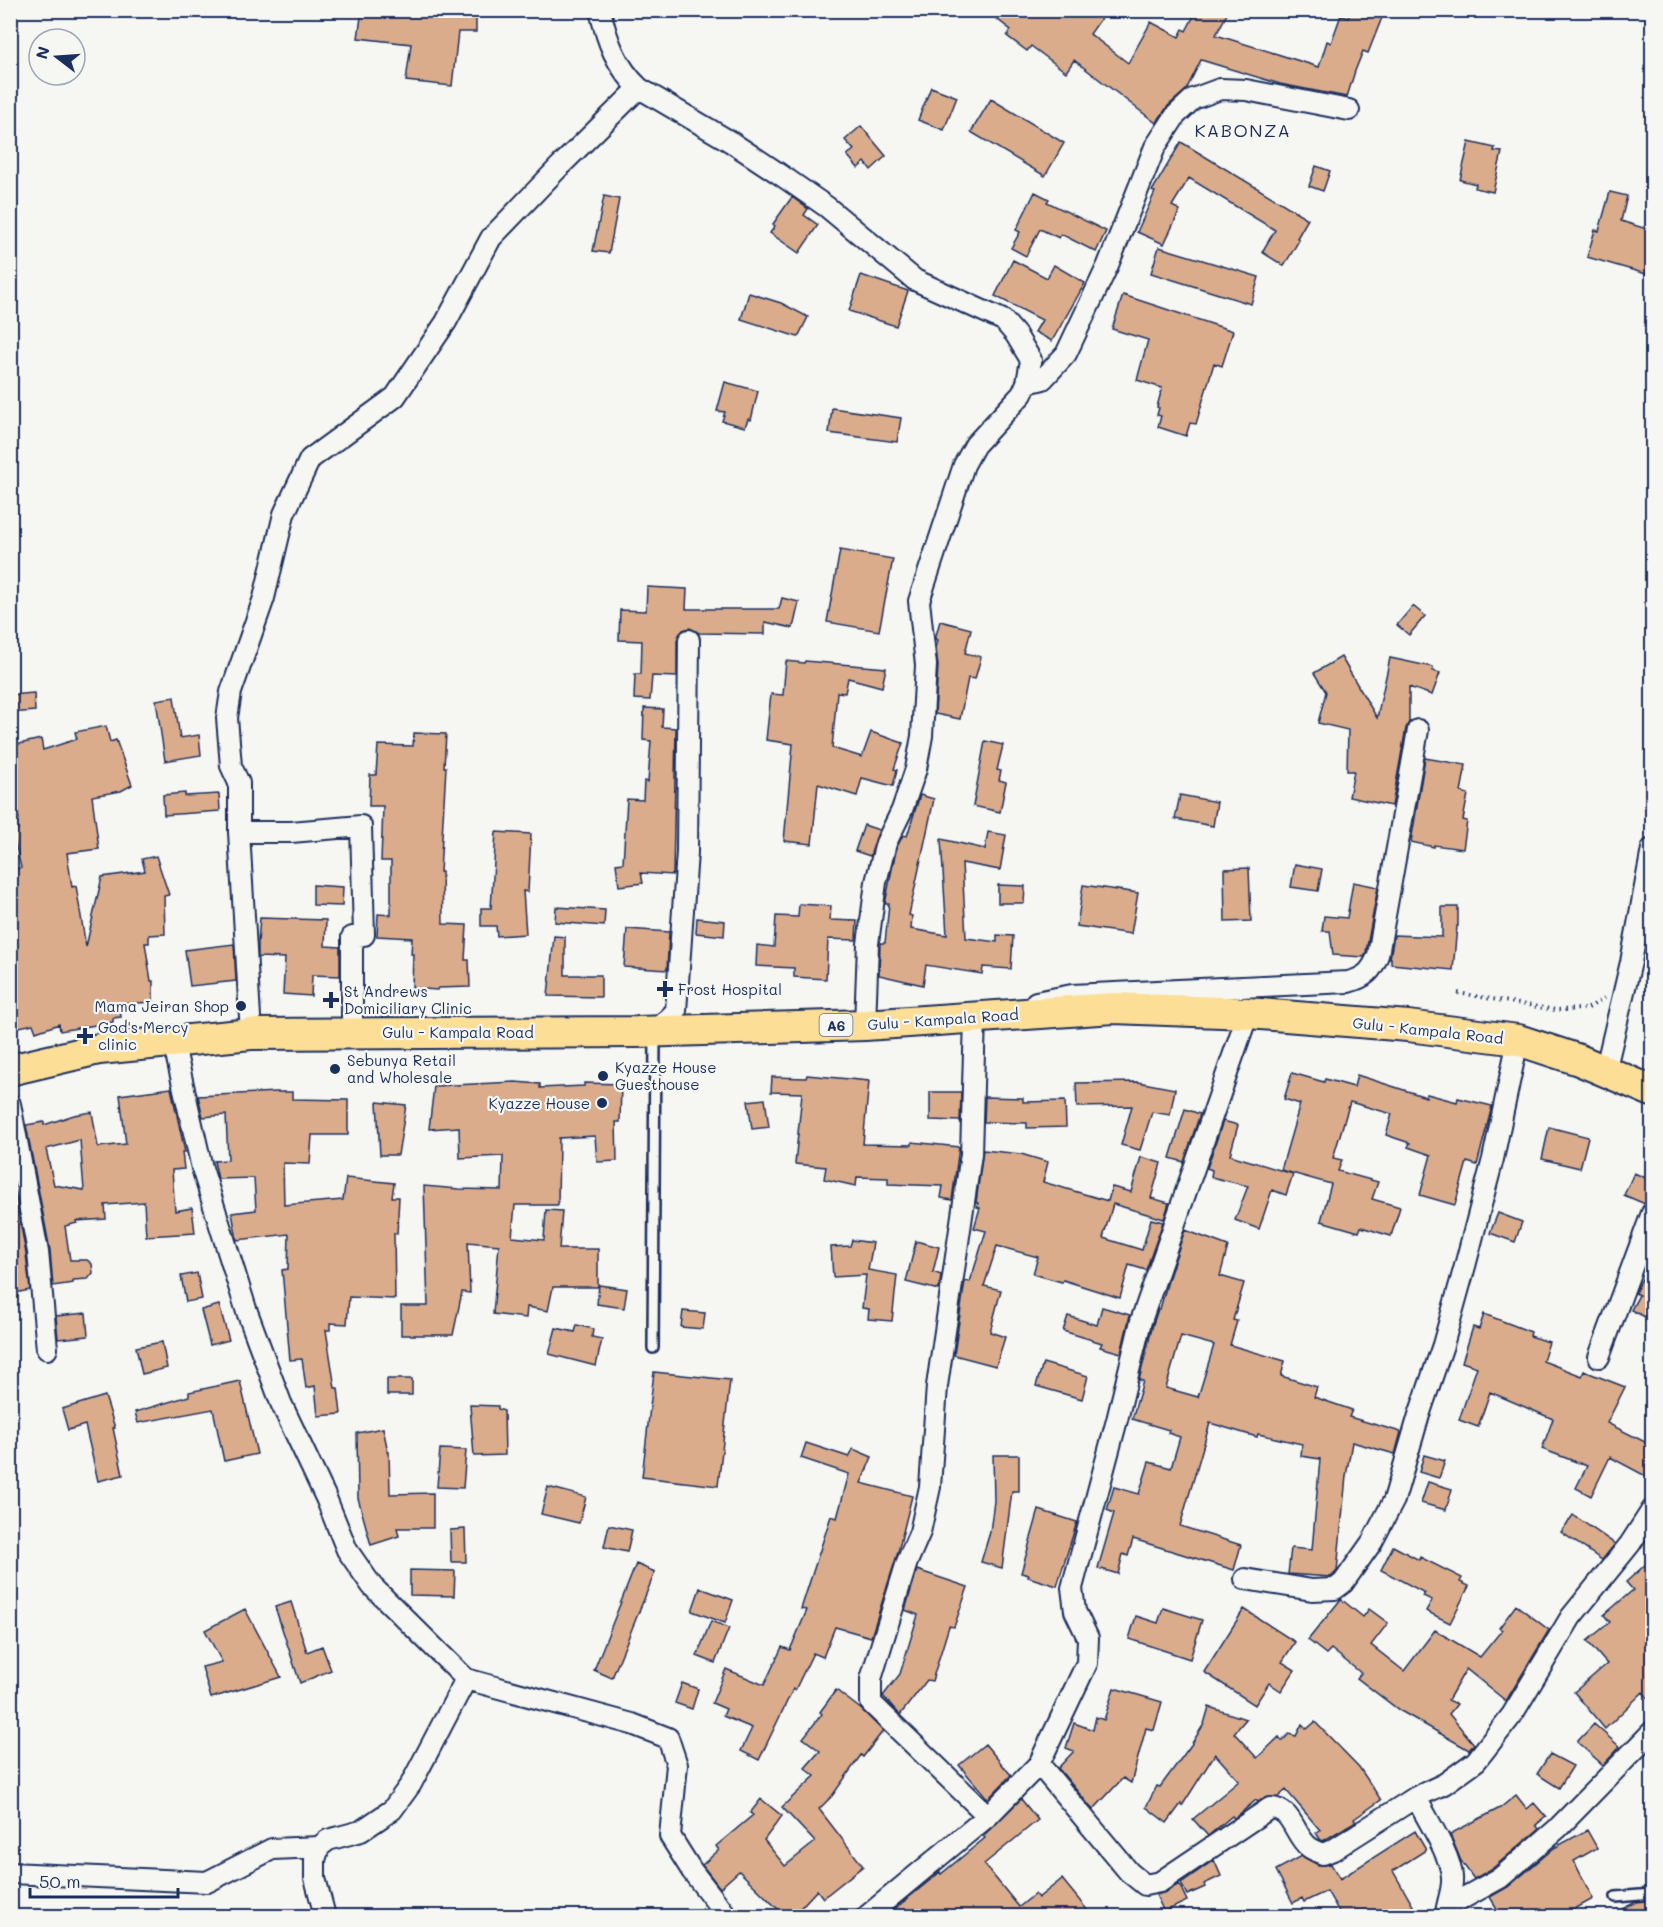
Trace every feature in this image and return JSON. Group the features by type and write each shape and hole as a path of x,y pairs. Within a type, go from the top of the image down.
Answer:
{"main road":[{"name":"Gulu - Kampala Road","path":"10,1070 99,1049 251,1034 656,1031 865,1025 1113,1008 1248,1013 1408,1026 1518,1040 1579,1060 1653,1091"}],"street":[{"path":"600,10 617,62 627,77 639,88 731,142 778,173 826,207 915,280 1003,320 1016,335 1031,360 1028,383 1022,394 975,445 964,465 919,601 926,665 922,736 916,769 902,810 886,843 876,882 868,944 865,1025"},
{"path":"251,1034 239,832 239,783 231,765 227,718 231,692 264,598 284,514 310,459 395,397 446,322 491,238 639,88"},
{"path":"1028,383 1042,379 1066,354 1108,265 1155,147 1176,115 1193,99 1220,89 1246,90 1349,110"},
{"path":"656,1031 676,1011 687,852 689,640"},
{"path":"988,1816 872,1703 871,1694 871,1679 907,1562 920,1532 930,1487 937,1386 971,1154 987,1017 1072,995 1348,982 1362,978 1373,969 1378,955 1418,730"},
{"path":"239,832 291,832 361,826 364,935 352,937 352,1033"},
{"path":"1605,1072 1623,997 1653,849"},
{"path":"867,1917 988,1816 1039,1764 1087,1663 1088,1638 1075,1611 1072,1588 1141,1322 1248,1013"},
{"path":"1245,1579 1312,1590 1335,1589 1343,1583 1372,1542 1394,1500 1443,1345 1465,1266 1493,1159 1518,1040"},
{"path":"173,1041 202,1168 246,1309 281,1403 326,1498 347,1550 372,1586 466,1679 632,1724 668,1738 677,1765 670,1836 692,1871 727,1917"},
{"path":"10,1104 38,1252 47,1349"},
{"path":"1599,1357 1653,1213"},
{"path":"1039,1764 1129,1872 1145,1885 1160,1882 1270,1808 1284,1811 1309,1847 1323,1854 1333,1850 1416,1797 1444,1784 1476,1761 1512,1715 1570,1617 1630,1544 1653,1510"},
{"path":"325,1917 315,1878 315,1860 319,1847 328,1840 361,1831 392,1810 411,1784 466,1679"},
{"path":"1446,1912 1500,1878 1557,1829 1653,1732"},
{"path":"1416,1797 1450,1867 1452,1891 1446,1912"},
{"path":"10,1873 207,1882 272,1849 319,1847"}],"lane":[{"path":"653,1348 656,1031"},
{"path":"1616,1898 1653,1894"}],"path":[{"path":"1458,993 1556,1010 1587,1009 1607,997 1623,997"}],"building":[{"path":"362,10 476,10 476,32 458,32 452,86 406,81 411,44 358,38"},
{"path":"985,10 1107,10 1090,34 1128,63 1151,22 1179,37 1183,29 1186,31 1197,10 1229,10 1216,35 1319,67 1327,41 1331,43 1341,15 1348,18 1352,10 1385,10 1368,53 1363,51 1347,97 1280,84 1201,60 1186,90 1168,106 1156,123 1074,60 1066,72 1031,46 1027,51 1007,36 1011,30"},
{"path":"931,87 957,97 944,130 918,120"},
{"path":"991,99 1064,143 1045,176 971,132"},
{"path":"861,126 886,156 871,170 865,162 858,168 847,155 854,150 845,140"},
{"path":"1181,142 1308,219 1284,266 1262,252 1275,230 1189,178 1172,206 1180,210 1164,244 1137,232 1155,192 1152,191"},
{"path":"1469,142 1502,152 1493,192 1475,188 1476,184 1460,180"},
{"path":"1316,166 1330,171 1323,191 1309,186"},
{"path":"1035,192 1049,199 1047,202 1106,231 1096,252 1061,234 1059,238 1040,229 1026,256 1011,248 1020,232 1016,230"},
{"path":"1610,192 1627,196 1621,221 1653,231 1653,276 1587,257 1595,230 1599,231"},
{"path":"604,196 619,199 609,253 593,251"},
{"path":"792,197 808,209 804,215 818,225 799,253 770,233 775,226 773,224"},
{"path":"1159,247 1259,277 1251,304 1151,273"},
{"path":"1013,260 1047,278 1054,265 1085,283 1052,341 1035,332 1042,320 995,296"},
{"path":"861,275 908,291 896,326 849,311"},
{"path":"749,293 781,303 808,317 798,337 741,319"},
{"path":"1123,295 1233,331 1222,366 1214,363 1196,424 1190,423 1186,436 1158,427 1161,416 1157,415 1159,408 1157,407 1162,388 1137,380 1148,340 1112,329"},
{"path":"725,382 758,391 751,420 748,419 745,427 722,421 725,412 717,411"},
{"path":"832,408 901,418 897,442 829,433"},
{"path":"840,550 893,559 879,631 827,622"},
{"path":"647,587 687,589 686,609 779,609 782,598 799,602 793,628 765,622 765,634 699,633 690,628 683,630 677,640 677,677 652,676 650,700 634,699 635,674 641,674 642,641 619,640 620,610 646,611"},
{"path":"1413,606 1425,616 1409,635 1397,625"},
{"path":"940,621 971,629 965,653 981,657 975,679 968,678 960,719 935,714 938,640 935,639"},
{"path":"1341,657 1377,718 1390,658 1433,667 1433,671 1440,673 1432,695 1409,687 1409,722 1392,806 1349,797 1354,771 1347,771 1348,730 1318,723 1326,692 1314,673"},
{"path":"786,661 886,668 882,687 848,678 845,693 837,692 832,748 862,757 871,732 903,743 894,769 897,770 893,786 862,778 857,796 818,784 812,844 784,841 793,744 766,740 771,694 783,695"},
{"path":"34,693 35,711 10,713 10,695"},
{"path":"174,697 180,738 199,735 201,755 165,761 156,700"},
{"path":"644,708 663,709 662,727 676,728 673,875 641,873 643,883 619,886 616,864 623,863 627,799 643,800 644,781 648,782 651,741 643,740"},
{"path":"106,726 110,742 116,740 132,785 121,791 92,796 99,849 67,853 72,887 76,886 86,947 102,877 145,871 142,859 156,856 169,895 164,896 165,934 149,935 149,943 145,943 151,981 153,981 153,1002 120,1004 121,1017 113,1018 113,1022 60,1031 59,1024 36,1032 33,1024 10,1029 10,870 21,868 12,830 18,829 15,820 19,819 10,778 10,746 41,739 43,750 77,739 75,732"},
{"path":"414,733 446,734 440,872 442,872 443,924 467,925 465,960 469,960 470,987 438,988 437,990 412,988 412,938 377,936 378,914 391,915 391,861 381,861 383,806 369,806 370,775 376,775 378,745 413,746"},
{"path":"985,741 1003,745 997,770 1001,771 999,780 1006,782 1000,812 973,806"},
{"path":"1425,758 1466,765 1461,792 1468,794 1463,820 1467,821 1463,849 1434,845 1434,847 1411,842"},
{"path":"185,793 185,796 219,794 220,811 164,815 163,795"},
{"path":"920,795 934,799 909,915 912,916 911,929 947,935 941,839 985,849 988,832 1006,835 1000,870 962,863 966,938 997,942 997,935 1013,936 1011,969 983,967 982,974 926,965 923,985 879,975 880,943 885,943 889,904 885,904 893,864 903,835 907,836"},
{"path":"1180,795 1217,802 1213,826 1175,819"},
{"path":"864,825 879,830 870,856 855,851"},
{"path":"496,832 531,834 528,892 523,891 526,934 497,936 496,926 481,926 481,908 491,908"},
{"path":"1295,864 1322,869 1318,891 1291,887"},
{"path":"1249,868 1251,921 1225,922 1224,869"},
{"path":"1353,882 1378,887 1364,957 1333,955 1330,931 1322,931 1324,916 1347,918"},
{"path":"313,885 343,887 342,906 313,905"},
{"path":"998,885 1025,886 1024,903 998,903"},
{"path":"1083,885 1138,893 1131,934 1077,926"},
{"path":"799,904 831,906 830,920 857,921 856,940 828,939 826,979 794,977 794,968 756,966 757,945 774,947 776,916 798,917"},
{"path":"556,907 605,910 604,926 555,922"},
{"path":"1442,907 1458,907 1453,970 1391,964 1394,935 1442,937"},
{"path":"260,918 326,920 325,946 340,947 340,976 312,975 311,996 283,994 285,958 258,957"},
{"path":"697,918 725,921 724,936 696,933"},
{"path":"627,929 669,932 667,970 624,967"},
{"path":"554,936 565,937 565,975 601,975 601,997 548,996"},
{"path":"234,944 236,981 190,986 185,950"},
{"path":"1292,1073 1354,1087 1357,1075 1426,1097 1427,1094 1457,1102 1458,1098 1492,1106 1477,1165 1467,1162 1455,1205 1420,1195 1431,1155 1408,1147 1410,1143 1386,1135 1392,1114 1350,1102 1333,1158 1342,1160 1338,1171 1378,1182 1372,1199 1400,1207 1391,1236 1361,1227 1359,1232 1321,1221 1331,1184 1281,1170 1300,1104 1284,1099"},
{"path":"807,1075 869,1081 863,1144 912,1145 912,1142 959,1147 952,1200 941,1198 943,1186 888,1184 888,1178 857,1177 856,1186 824,1179 826,1167 795,1164 802,1093 771,1092 772,1077 806,1078"},
{"path":"515,1082 540,1084 540,1088 584,1086 584,1083 621,1084 620,1122 616,1122 617,1161 597,1162 595,1136 559,1138 558,1205 515,1205 512,1237 544,1240 546,1210 562,1211 559,1249 598,1249 598,1287 553,1287 548,1311 527,1307 526,1318 493,1314 499,1245 468,1242 470,1293 462,1292 453,1335 401,1335 401,1306 428,1306 424,1186 502,1190 503,1156 460,1158 459,1127 429,1129 434,1086"},
{"path":"1138,1082 1175,1089 1170,1115 1152,1112 1140,1150 1121,1145 1132,1106 1077,1107 1076,1083"},
{"path":"171,1088 185,1152 182,1152 184,1169 172,1170 175,1211 192,1208 195,1233 146,1236 144,1202 105,1205 106,1219 76,1221 77,1223 65,1226 70,1260 87,1260 92,1264 93,1273 88,1279 73,1280 73,1283 53,1286 50,1250 26,1125 44,1122 44,1125 74,1115 92,1112 98,1147 126,1144 120,1095","holes":["80,1140 84,1190 54,1185 46,1149"]},
{"path":"292,1092 292,1099 348,1100 348,1135 312,1135 310,1164 283,1163 284,1205 343,1200 346,1178 394,1183 392,1197 399,1197 397,1234 394,1233 395,1299 349,1297 347,1324 330,1323 330,1330 326,1330 341,1414 318,1416 315,1386 306,1388 302,1359 290,1360 282,1270 288,1269 289,1234 237,1240 232,1213 256,1210 254,1178 218,1179 214,1161 228,1160 226,1115 203,1117 198,1096"},
{"path":"930,1092 961,1092 960,1121 930,1120"},
{"path":"985,1097 1023,1098 1023,1102 1065,1101 1066,1127 1027,1128 1027,1123 984,1122"},
{"path":"765,1099 769,1127 752,1129 748,1101"},
{"path":"377,1102 406,1105 398,1155 380,1155"},
{"path":"1185,1109 1200,1114 1184,1162 1170,1158"},
{"path":"1223,1121 1238,1125 1230,1155 1293,1174 1286,1195 1272,1190 1259,1229 1235,1220 1248,1186 1211,1177 1212,1170 1207,1168"},
{"path":"1549,1127 1588,1137 1580,1168 1542,1159"},
{"path":"983,1150 1021,1154 1048,1162 1043,1182 1108,1201 1112,1187 1131,1192 1141,1157 1161,1163 1151,1198 1169,1203 1164,1219 1113,1204 1103,1238 1142,1250 1151,1219 1163,1222 1146,1270 1129,1265 1120,1298 1063,1280 1062,1282 1033,1274 1038,1257 997,1246 984,1286 1001,1290 990,1332 1005,1337 996,1366 954,1355 965,1281 970,1282 986,1231 974,1228 980,1208 976,1203"},
{"path":"1634,1173 1653,1181 1653,1201 1645,1204 1624,1195"},
{"path":"16,1198 30,1290 10,1294 10,1200"},
{"path":"1498,1213 1522,1222 1515,1242 1490,1233"},
{"path":"1185,1230 1228,1246 1220,1276 1244,1283 1233,1320 1237,1321 1230,1345 1285,1361 1281,1376 1317,1387 1314,1397 1352,1410 1349,1417 1401,1432 1395,1454 1352,1442 1346,1476 1337,1571 1331,1577 1288,1574 1291,1548 1312,1550 1320,1459 1301,1456 1302,1444 1258,1434 1257,1437 1210,1423 1180,1526 1241,1545 1234,1570 1133,1539 1128,1556 1123,1554 1118,1574 1098,1568 1114,1513 1107,1510 1114,1487 1139,1494 1149,1462 1171,1468 1180,1437 1168,1433 1169,1430 1132,1419 1143,1381 1139,1380 1153,1324","holes":["1181,1336 1214,1345 1198,1397 1166,1388"]},
{"path":"852,1240 873,1243 868,1270 897,1275 892,1321 868,1319 869,1309 862,1308 866,1275 833,1277 831,1247 850,1246"},
{"path":"916,1241 939,1247 933,1272 941,1275 939,1290 906,1282"},
{"path":"1653,1257 1653,1321 1631,1310 1639,1295 1635,1293"},
{"path":"197,1273 202,1299 186,1302 181,1276"},
{"path":"599,1285 627,1289 624,1308 597,1304"},
{"path":"219,1305 229,1340 210,1345 201,1310"},
{"path":"1102,1307 1130,1315 1121,1353 1100,1347 1102,1343 1063,1331 1068,1316 1097,1325"},
{"path":"683,1311 705,1313 703,1329 681,1327"},
{"path":"86,1313 88,1336 58,1339 56,1316"},
{"path":"1484,1314 1531,1332 1530,1336 1549,1342 1543,1361 1582,1376 1584,1371 1625,1387 1607,1423 1653,1446 1653,1480 1610,1457 1591,1496 1576,1488 1587,1466 1542,1449 1553,1419 1490,1392 1478,1427 1459,1420 1477,1367 1462,1362 1473,1327 1479,1329"},
{"path":"577,1325 593,1329 592,1337 602,1339 596,1366 549,1354 556,1328 575,1332"},
{"path":"162,1342 167,1368 142,1374 136,1347"},
{"path":"1043,1363 1088,1376 1082,1399 1036,1386"},
{"path":"654,1372 730,1380 718,1486 642,1477"},
{"path":"387,1379 412,1379 412,1395 387,1395"},
{"path":"240,1381 257,1454 224,1461 213,1409 138,1423 135,1412 189,1396 189,1392"},
{"path":"105,1396 115,1428 113,1428 123,1475 98,1481 85,1425 68,1430 62,1409"},
{"path":"470,1405 498,1406 498,1409 504,1411 505,1455 474,1456"},
{"path":"383,1428 389,1452 390,1494 433,1493 433,1528 397,1528 399,1536 371,1545 358,1498 357,1433"},
{"path":"806,1443 849,1457 853,1449 872,1457 861,1483 912,1496 898,1552 871,1637 835,1627 823,1657 813,1653 759,1760 741,1751 752,1728 723,1716 726,1709 712,1703 726,1669 764,1685 782,1647 790,1650 807,1610 801,1609 831,1516 837,1518 849,1474 801,1458"},
{"path":"440,1449 466,1450 463,1488 437,1487"},
{"path":"993,1455 1019,1455 1019,1491 1012,1491 1002,1568 981,1562 990,1532 994,1501"},
{"path":"1424,1455 1445,1461 1439,1478 1419,1472"},
{"path":"1428,1482 1452,1489 1446,1510 1421,1503"},
{"path":"548,1487 586,1497 579,1523 541,1514"},
{"path":"1039,1510 1077,1522 1057,1586 1021,1573"},
{"path":"1573,1515 1615,1544 1602,1560 1561,1532"},
{"path":"609,1525 632,1530 627,1552 604,1547"},
{"path":"465,1529 466,1562 451,1562 450,1530"},
{"path":"1393,1546 1462,1578 1460,1582 1469,1586 1450,1623 1426,1611 1432,1600 1423,1596 1425,1593 1381,1570"},
{"path":"1653,1558 1653,1704 1643,1692 1605,1729 1574,1692 1607,1664 1587,1641 1610,1622 1604,1615 1633,1590 1626,1582"},
{"path":"636,1564 655,1572 612,1678 594,1670"},
{"path":"410,1570 455,1571 454,1596 410,1595"},
{"path":"917,1570 968,1587 954,1627 949,1626 932,1681 927,1680 900,1715 883,1696 900,1674 918,1615 905,1610"},
{"path":"700,1588 733,1600 725,1623 692,1611"},
{"path":"1341,1599 1363,1617 1369,1609 1388,1623 1371,1645 1404,1671 1435,1630 1480,1657 1502,1630 1499,1628 1516,1605 1549,1630 1506,1701 1466,1669 1448,1700 1457,1704 1449,1714 1474,1744 1469,1750 1399,1710 1357,1678 1361,1673 1331,1649 1326,1654 1308,1640"},
{"path":"291,1602 307,1652 322,1646 331,1670 300,1683 275,1607"},
{"path":"1163,1608 1202,1620 1190,1659 1129,1639 1136,1616 1158,1623"},
{"path":"245,1609 281,1677 211,1698 202,1667 222,1662 205,1630"},
{"path":"1244,1609 1295,1642 1282,1662 1295,1670 1281,1691 1269,1683 1255,1705 1204,1672"},
{"path":"711,1621 729,1628 715,1663 697,1656"},
{"path":"682,1683 698,1689 692,1709 675,1703"},
{"path":"1114,1688 1162,1702 1154,1730 1146,1728 1131,1783 1123,1778 1093,1810 1058,1768 1074,1751 1066,1748 1074,1723 1093,1730 1096,1717 1104,1720"},
{"path":"836,1690 862,1710 883,1731 863,1757 861,1755 832,1796 819,1809 863,1866 823,1898 817,1890 792,1917 786,1917 739,1871 720,1888 702,1865 719,1850 716,1846 753,1815 750,1813 761,1799 782,1816 764,1840 785,1866 815,1842 782,1807 815,1776 805,1768 820,1751 803,1738 822,1714 820,1712"},
{"path":"1209,1707 1246,1719 1234,1733 1257,1758 1279,1737 1282,1741 1289,1734 1296,1736 1302,1724 1307,1729 1315,1722 1359,1767 1381,1800 1354,1819 1356,1821 1323,1841 1316,1833 1320,1830 1286,1790 1278,1797 1264,1798 1258,1802 1256,1800 1208,1836 1193,1819 1239,1781 1215,1754 1182,1806 1181,1804 1167,1823 1146,1807 1157,1786 1160,1787 1191,1745 1204,1724"},
{"path":"1594,1724 1620,1747 1603,1765 1577,1742"},
{"path":"985,1744 1011,1775 988,1799 959,1765"},
{"path":"1550,1754 1573,1766 1559,1788 1537,1774"},
{"path":"1516,1795 1527,1809 1534,1803 1546,1817 1536,1825 1539,1829 1493,1868 1474,1879 1461,1861 1450,1834 1500,1808"},
{"path":"1021,1799 1038,1820 984,1864 1019,1907 1035,1894 1038,1898 1062,1879 1093,1917 885,1917 985,1838 983,1836"},
{"path":"1587,1830 1597,1848 1574,1861 1593,1899 1560,1917 1502,1917 1490,1897 1508,1887 1554,1848"},
{"path":"1415,1831 1426,1850 1393,1871 1413,1906 1395,1917 1342,1917 1327,1891 1304,1902 1302,1898 1293,1903 1276,1870 1302,1856 1318,1865 1331,1864 1340,1879"},
{"path":"1214,1860 1221,1876 1187,1895 1181,1883"},
{"path":"1179,1884 1187,1901 1164,1912 1156,1895"},
{"path":"1645,1901 1653,1917 1606,1917 1636,1902"}],"place":[{"name":"Frost Hospital","path":"665,989"},
{"name":"St Andrews Domiciliary Clinic","path":"331,1000"},
{"name":"Mama Jeiran Shop","path":"241,1006"},
{"name":"God's Mercy clinic","path":"85,1036"},
{"name":"Sebunya Retail and Wholesale","path":"335,1069"},
{"name":"Kyazze House Guesthouse","path":"603,1076"},
{"name":"Kyazze House","path":"602,1103"}],"district":[{"name":"KABONZA","path":"1243,130"}]}
